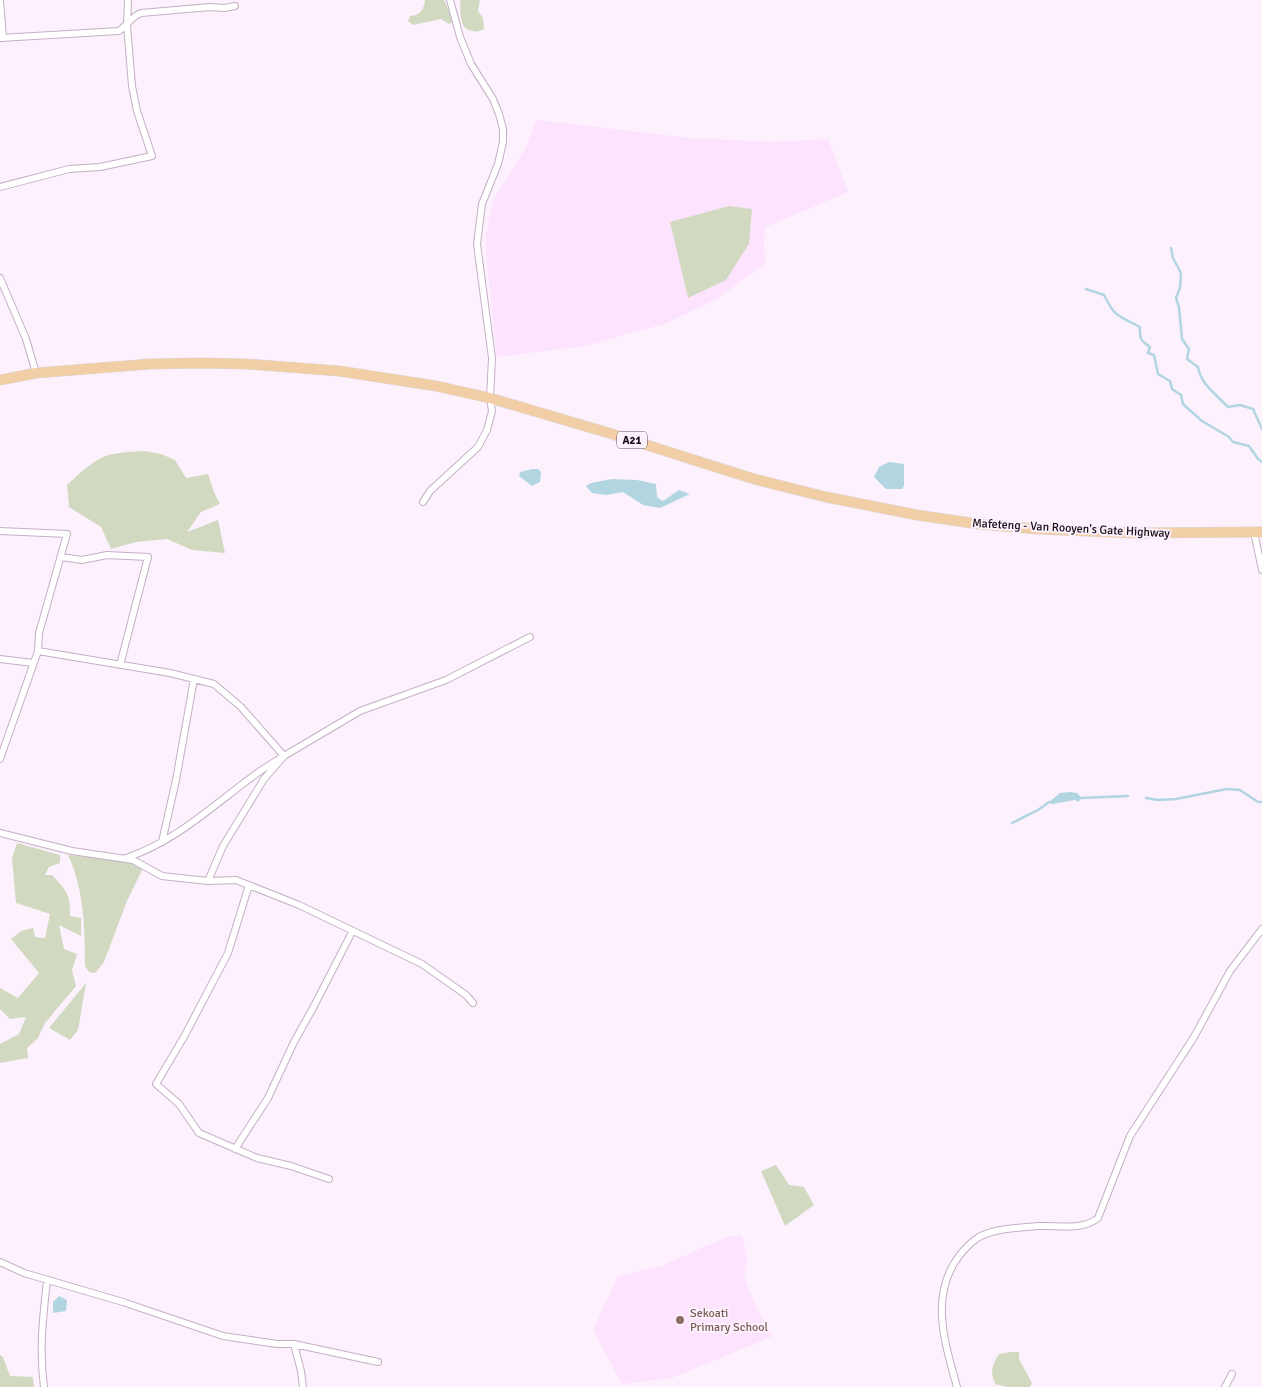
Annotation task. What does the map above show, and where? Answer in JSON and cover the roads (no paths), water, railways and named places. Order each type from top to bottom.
[{"type":"main road","name":"Mafeteng - Van Rooyen's Gate Highway","points":[[0,380],[36,373],[150,364],[246,364],[339,371],[436,386],[490,398],[612,434],[754,480],[826,497],[917,515],[978,524],[1046,529],[1133,533],[1258,532]]},
{"type":"street","points":[[0,0],[1,38],[118,31],[127,25],[132,17],[141,13],[235,6]]},
{"type":"street","points":[[0,186],[69,169],[94,168],[152,156],[135,100],[127,25],[128,0]]},
{"type":"street","points":[[422,502],[430,491],[478,447],[487,430],[492,411],[490,398],[492,358],[477,244],[482,204],[498,164],[504,142],[503,129],[493,99],[471,64],[460,37],[450,0]]},
{"type":"street","points":[[0,278],[26,339],[36,373]]},
{"type":"street","points":[[0,531],[68,534],[39,633],[38,651],[0,759]]},
{"type":"street","points":[[1258,532],[1262,570]]},
{"type":"street","points":[[61,557],[82,560],[107,555],[148,558],[120,665]]},
{"type":"street","points":[[124,858],[148,850],[184,830],[254,776],[360,711],[446,680],[530,637]]},
{"type":"street","points":[[38,651],[214,684],[241,707],[284,756]]},
{"type":"street","points":[[0,659],[33,663]]},
{"type":"street","points":[[162,842],[176,780],[194,679]]},
{"type":"street","points":[[208,881],[223,846],[264,779],[284,756]]},
{"type":"street","points":[[0,833],[72,851],[133,860],[162,876],[208,881],[236,880],[299,905],[422,964],[473,1003]]},
{"type":"street","points":[[249,885],[224,961],[185,1035],[156,1084],[179,1104],[199,1133],[257,1158],[291,1166],[329,1179]]},
{"type":"street","points":[[957,1387],[947,1351],[940,1312],[945,1286],[950,1270],[956,1260],[970,1243],[988,1234],[1019,1228],[1078,1226],[1089,1224],[1098,1218],[1130,1136],[1194,1036],[1230,971],[1262,928]]},
{"type":"street","points":[[235,1149],[268,1098],[294,1042],[352,932]]},
{"type":"street","points":[[0,1262],[24,1273],[123,1302],[223,1336],[277,1344],[294,1344],[378,1362]]},
{"type":"street","points":[[44,1387],[41,1363],[41,1338],[47,1280]]},
{"type":"street","points":[[294,1344],[301,1371],[302,1387]]},
{"type":"street","points":[[1225,1387],[1232,1374]]},
{"type":"water","points":[[889,462],[904,464],[904,486],[902,489],[886,489],[874,477],[879,467]]},
{"type":"water","points":[[538,469],[541,472],[540,482],[532,486],[519,476],[520,472]]},
{"type":"water","points":[[612,479],[637,480],[656,484],[657,497],[663,501],[679,490],[690,494],[660,508],[643,505],[623,492],[607,495],[592,493],[586,486],[591,483]]},
{"type":"water","points":[[1060,793],[1077,793],[1082,798],[1078,802],[1075,800],[1053,804],[1048,803]]},
{"type":"water","points":[[59,1296],[67,1300],[66,1311],[53,1313],[53,1302]]},
{"type":"waterway","points":[[1171,248],[1173,258],[1181,273],[1180,288],[1176,298],[1179,307],[1182,339],[1189,349],[1187,359],[1198,367],[1202,379],[1228,407],[1240,405],[1253,409],[1262,429]]},
{"type":"waterway","points":[[1086,289],[1104,295],[1115,313],[1140,327],[1140,337],[1150,347],[1148,353],[1154,355],[1158,374],[1170,381],[1172,389],[1181,395],[1183,404],[1202,421],[1229,437],[1233,442],[1249,446],[1262,462]]},
{"type":"waterway","points":[[1146,798],[1158,800],[1176,799],[1227,789],[1240,790],[1258,802],[1262,802]]},
{"type":"waterway","points":[[1081,798],[1128,796]]},
{"type":"waterway","points":[[1012,823],[1038,810],[1049,802]]},
{"type":"place","name":"Sekoati Primary School","points":[[680,1320]]}]
